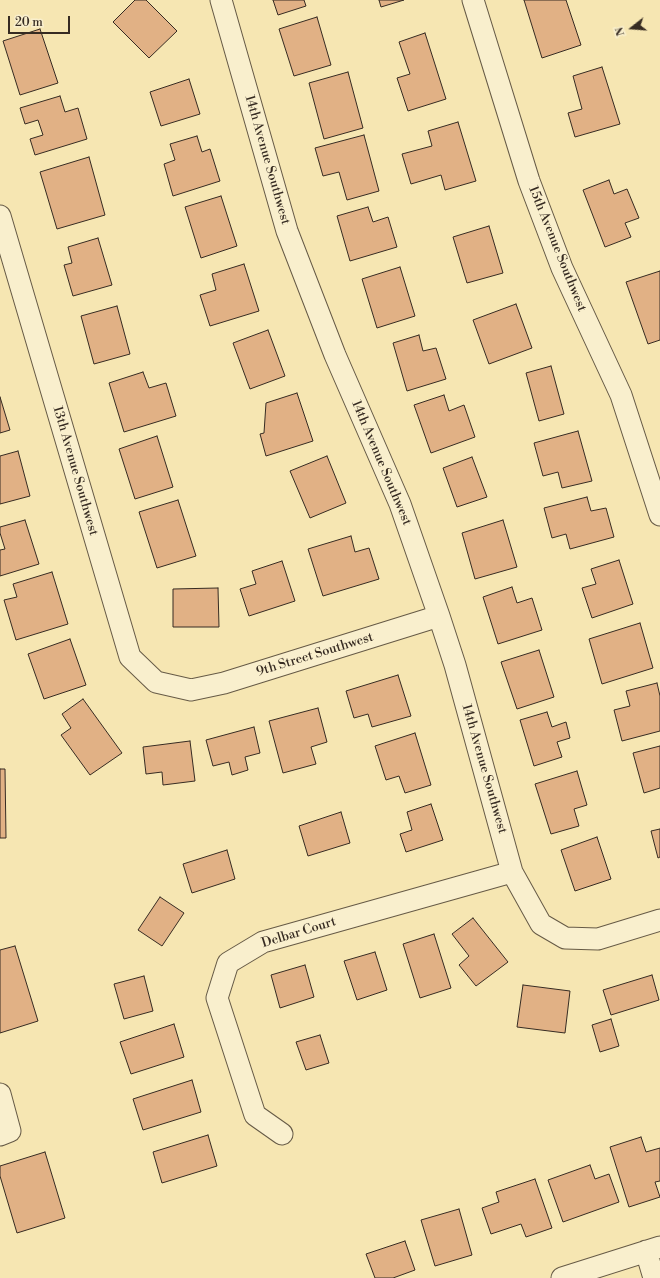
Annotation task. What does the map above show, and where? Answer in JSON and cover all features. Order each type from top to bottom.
[{"type":"street","name":"14th Avenue Southwest","points":[[221,0],[287,230],[335,355],[400,504],[439,616],[457,672],[512,872],[541,924],[564,938],[598,939],[660,920]]},
{"type":"street","name":"15th Avenue Southwest","points":[[473,0],[529,181],[562,268],[621,396],[660,515]]},
{"type":"street","name":"13th Avenue Southwest","points":[[0,216],[130,658],[156,682],[190,690]]},
{"type":"street","name":"9th Street Southwest","points":[[190,690],[224,683],[439,616]]},
{"type":"street","name":"Delbar Court","points":[[282,1134],[255,1115],[217,998],[228,963],[263,942],[512,872]]},
{"type":"street","points":[[0,1094],[10,1130],[0,1134]]},
{"type":"street","points":[[562,1278],[653,1249],[654,1278]]},
{"type":"building","points":[[135,0],[146,0],[177,31],[149,58],[113,22]]},
{"type":"building","points":[[273,0],[304,0],[306,6],[278,15]]},
{"type":"building","points":[[379,0],[404,0],[381,7]]},
{"type":"building","points":[[524,0],[566,0],[581,45],[542,58]]},
{"type":"building","points":[[317,17],[331,65],[294,76],[279,29]]},
{"type":"building","points":[[40,29],[58,83],[20,95],[3,41]]},
{"type":"building","points":[[425,33],[446,99],[408,111],[397,78],[410,74],[399,42]]},
{"type":"building","points":[[602,67],[620,124],[575,137],[568,113],[582,109],[573,76]]},
{"type":"building","points":[[348,72],[363,128],[324,139],[309,83]]},
{"type":"building","points":[[189,79],[200,114],[161,126],[150,92]]},
{"type":"building","points":[[60,96],[65,112],[78,108],[87,139],[35,155],[30,139],[43,135],[38,120],[25,124],[20,108]]},
{"type":"building","points":[[458,122],[476,181],[445,190],[441,175],[411,184],[402,154],[432,146],[428,131]]},
{"type":"building","points":[[364,135],[379,191],[347,200],[339,172],[323,176],[315,148]]},
{"type":"building","points":[[197,136],[202,152],[210,149],[220,181],[173,196],[164,164],[175,160],[170,144]]},
{"type":"building","points":[[89,157],[105,215],[57,229],[40,172]]},
{"type":"building","points":[[609,180],[614,194],[627,189],[639,218],[625,223],[631,237],[605,247],[583,190]]},
{"type":"building","points":[[221,196],[237,246],[201,258],[185,207]]},
{"type":"building","points":[[368,207],[373,222],[388,217],[397,247],[350,261],[337,216]]},
{"type":"building","points":[[489,226],[503,273],[467,283],[453,237]]},
{"type":"building","points":[[98,238],[112,285],[73,296],[64,265],[72,263],[68,247]]},
{"type":"building","points":[[244,264],[259,311],[210,326],[200,295],[216,290],[212,274]]},
{"type":"building","points":[[400,267],[415,316],[377,328],[362,279]]},
{"type":"building","points":[[660,271],[660,340],[648,344],[626,282]]},
{"type":"building","points":[[516,304],[532,348],[489,364],[473,320]]},
{"type":"building","points":[[117,306],[130,354],[94,364],[81,316]]},
{"type":"building","points":[[268,330],[285,376],[250,389],[233,343]]},
{"type":"building","points":[[419,335],[423,351],[436,348],[446,379],[407,391],[393,343]]},
{"type":"building","points":[[551,366],[564,414],[539,421],[526,373]]},
{"type":"building","points":[[143,372],[149,388],[166,383],[176,416],[124,432],[109,383]]},
{"type":"building","points":[[297,393],[313,441],[266,456],[260,434],[264,433],[266,403]]},
{"type":"building","points":[[444,395],[449,411],[464,405],[475,437],[431,453],[414,405]]},
{"type":"building","points":[[0,397],[10,430],[0,433]]},
{"type":"building","points":[[578,431],[592,481],[562,488],[558,472],[543,476],[534,443]]},
{"type":"building","points":[[157,436],[173,487],[135,499],[119,449]]},
{"type":"building","points":[[18,451],[30,496],[0,504],[0,456]]},
{"type":"building","points":[[327,456],[346,503],[310,518],[290,471]]},
{"type":"building","points":[[472,457],[487,497],[457,507],[443,468]]},
{"type":"building","points":[[587,497],[591,511],[606,508],[614,537],[570,549],[566,534],[552,538],[544,508]]},
{"type":"building","points":[[178,500],[196,556],[157,568],[139,512]]},
{"type":"building","points":[[25,520],[39,564],[0,576],[0,550],[5,549],[0,533],[0,527]]},
{"type":"building","points":[[503,520],[517,567],[475,579],[462,533]]},
{"type":"building","points":[[351,536],[355,552],[369,548],[379,579],[323,596],[308,549]]},
{"type":"building","points":[[619,560],[633,604],[592,618],[582,588],[596,584],[591,569]]},
{"type":"building","points":[[282,561],[295,601],[249,616],[240,589],[256,584],[252,571]]},
{"type":"building","points":[[52,572],[68,624],[16,640],[4,600],[17,597],[13,584]]},
{"type":"building","points":[[512,587],[517,603],[532,598],[542,630],[498,644],[483,597]]},
{"type":"building","points":[[218,588],[219,627],[173,627],[173,589]]},
{"type":"building","points":[[640,623],[653,668],[602,684],[589,639]]},
{"type":"building","points":[[70,639],[86,685],[44,699],[28,654]]},
{"type":"building","points":[[539,650],[554,697],[517,709],[501,662]]},
{"type":"building","points":[[398,675],[411,716],[372,727],[368,714],[354,718],[346,691]]},
{"type":"building","points":[[657,683],[660,696],[660,731],[622,741],[614,710],[630,706],[626,691]]},
{"type":"building","points":[[83,699],[122,753],[90,775],[61,735],[71,728],[62,714]]},
{"type":"building","points":[[318,708],[327,742],[311,747],[316,764],[283,773],[269,721]]},
{"type":"building","points":[[547,712],[552,727],[566,722],[570,738],[557,742],[562,757],[534,766],[520,720]]},
{"type":"building","points":[[254,727],[260,753],[245,757],[248,770],[232,775],[229,762],[213,766],[206,740]]},
{"type":"building","points":[[415,733],[431,785],[405,793],[399,776],[386,780],[375,746]]},
{"type":"building","points":[[190,741],[195,781],[163,785],[162,772],[146,774],[143,747]]},
{"type":"building","points":[[660,746],[660,788],[644,793],[633,753]]},
{"type":"building","points":[[0,769],[5,769],[6,838],[0,838]]},
{"type":"building","points":[[577,771],[587,805],[574,809],[579,826],[551,834],[535,784]]},
{"type":"building","points":[[431,804],[443,840],[406,852],[400,834],[412,830],[407,812]]},
{"type":"building","points":[[341,812],[350,843],[308,856],[299,826]]},
{"type":"building","points":[[660,829],[660,857],[658,858],[651,831]]},
{"type":"building","points":[[597,837],[611,879],[575,891],[561,850]]},
{"type":"building","points":[[227,850],[235,879],[192,893],[183,864]]},
{"type":"building","points":[[160,897],[184,913],[162,946],[138,930]]},
{"type":"building","points":[[473,918],[508,962],[476,986],[459,965],[469,956],[452,934]]},
{"type":"building","points":[[434,934],[451,988],[420,998],[403,944]]},
{"type":"building","points":[[15,946],[38,1021],[0,1033],[0,950]]},
{"type":"building","points":[[375,952],[387,990],[357,1000],[344,961]]},
{"type":"building","points":[[305,965],[314,997],[280,1008],[271,975]]},
{"type":"building","points":[[652,975],[659,1000],[611,1015],[603,990]]},
{"type":"building","points":[[144,976],[153,1011],[124,1019],[114,984]]},
{"type":"building","points":[[523,985],[570,991],[565,1033],[517,1027]]},
{"type":"building","points":[[611,1019],[619,1046],[600,1052],[592,1025]]},
{"type":"building","points":[[174,1024],[184,1057],[131,1074],[120,1042]]},
{"type":"building","points":[[320,1035],[329,1063],[306,1070],[296,1042]]},
{"type":"building","points":[[192,1080],[201,1112],[143,1130],[133,1099]]},
{"type":"building","points":[[208,1135],[217,1166],[162,1183],[153,1152]]},
{"type":"building","points":[[641,1137],[646,1152],[660,1148],[660,1181],[655,1182],[660,1197],[629,1207],[610,1147]]},
{"type":"building","points":[[45,1152],[65,1218],[17,1233],[0,1176],[0,1166]]},
{"type":"building","points":[[590,1165],[595,1179],[609,1174],[619,1202],[563,1222],[548,1180]]},
{"type":"building","points":[[535,1179],[552,1228],[526,1237],[521,1224],[491,1234],[482,1208],[499,1202],[496,1192]]},
{"type":"building","points":[[459,1209],[472,1255],[435,1266],[421,1220]]},
{"type":"building","points":[[405,1241],[415,1270],[393,1278],[375,1278],[366,1254]]}]
